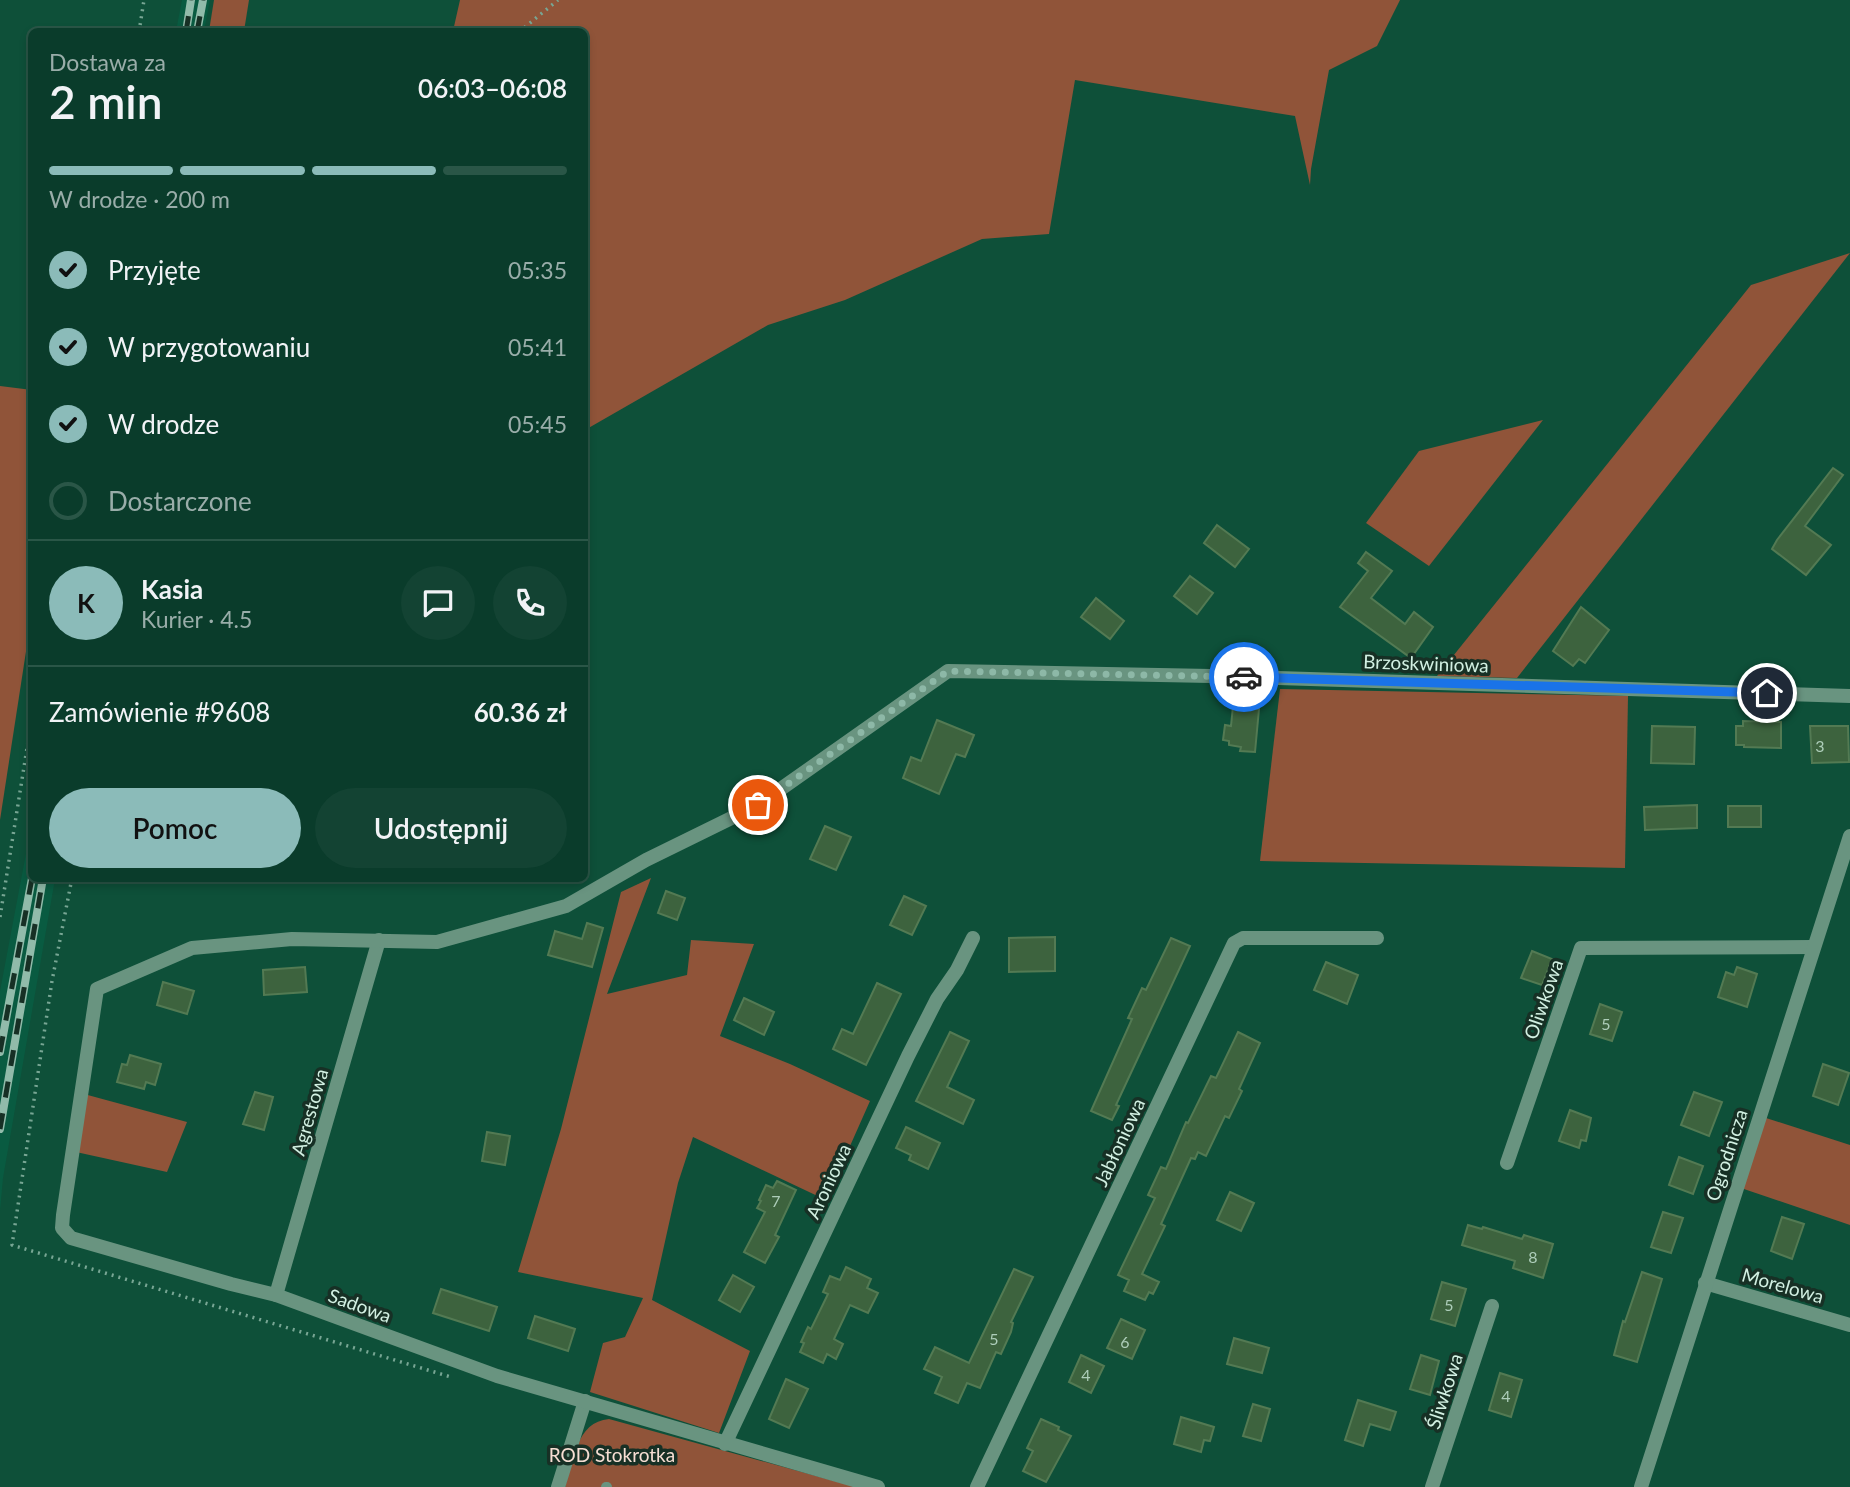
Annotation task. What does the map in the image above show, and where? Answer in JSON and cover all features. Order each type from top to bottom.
[{"type":"street","name":"Brzoskwiniowa","points":[[97,989],[192,948],[292,939],[437,942],[566,906],[646,860],[758,805],[948,671],[1225,676],[1850,696]]},
{"type":"street","name":"Ogrodnicza","points":[[1641,1487],[1850,835]]},
{"type":"street","name":"Aroniowa","points":[[725,1444],[908,1056],[937,999],[957,970],[973,938]]},
{"type":"street","name":"Jabłoniowa","points":[[977,1487],[1234,943],[1243,938],[1377,938]]},
{"type":"street","name":"Agrestowa","points":[[276,1295],[379,940]]},
{"type":"street","name":"Oliwkowa","points":[[1507,1163],[1581,948],[1813,947]]},
{"type":"street","name":"Sadowa","points":[[97,989],[62,1228],[71,1238],[276,1295],[497,1376],[878,1487]]},
{"type":"street","name":"Morelowa","points":[[1705,1283],[1850,1325]]},
{"type":"street","name":"Śliwkowa","points":[[1432,1487],[1492,1306]]},
{"type":"street","points":[[558,1487],[585,1401]]},
{"type":"path","points":[[140,28],[144,0]]},
{"type":"path","points":[[524,28],[558,0]]},
{"type":"path","points":[[0,917],[28,742]]},
{"type":"path","points":[[71,882],[52,981],[12,1245],[459,1380]]},
{"type":"shaded area","points":[[182,0],[210,0],[205,28],[177,28]]},
{"type":"shaded area","points":[[28,843],[28,882],[54,882],[3,1178],[0,1211],[0,991]]},
{"type":"green space","points":[[214,0],[249,0],[244,28],[209,28]]},
{"type":"green space","points":[[460,0],[1400,0],[1377,46],[1329,70],[1310,185],[1295,116],[1075,80],[1049,234],[982,239],[845,300],[768,325],[588,428],[588,28],[454,28]]},
{"type":"green space","points":[[1850,253],[1517,678],[1437,676],[1751,285]]},
{"type":"green space","points":[[0,386],[28,390],[28,638],[0,820]]},
{"type":"green space","points":[[1543,420],[1429,566],[1366,523],[1419,451]]},
{"type":"green space","points":[[1280,689],[1628,696],[1625,868],[1260,861]]},
{"type":"green space","points":[[651,878],[607,994],[687,975],[691,940],[754,944],[720,1036],[790,1064],[870,1101],[826,1200],[693,1137],[678,1183],[652,1300],[750,1351],[719,1433],[590,1392],[603,1343],[625,1337],[643,1298],[518,1272],[561,1129],[621,892]]},
{"type":"green space","points":[[84,1094],[187,1122],[167,1172],[76,1152]]},
{"type":"green space","points":[[1766,1118],[1850,1145],[1850,1225],[1741,1188]]},
{"type":"green space","name":"ROD Stokrotka","points":[[609,1419],[856,1487],[565,1487],[574,1454],[583,1435],[589,1427]]},
{"type":"building","points":[[1833,468],[1843,475],[1805,526],[1831,545],[1806,575],[1772,549]]},
{"type":"building","points":[[1217,525],[1249,549],[1235,567],[1204,543]]},
{"type":"building","points":[[1366,552],[1392,571],[1371,598],[1405,624],[1414,612],[1433,627],[1411,658],[1340,607],[1368,571],[1358,563]]},
{"type":"building","points":[[1190,576],[1213,593],[1197,614],[1174,596]]},
{"type":"building","points":[[1096,598],[1124,621],[1110,639],[1081,617]]},
{"type":"building","points":[[1581,607],[1609,630],[1585,663],[1579,659],[1573,666],[1553,651]]},
{"type":"building","points":[[1233,706],[1259,709],[1255,752],[1240,751],[1241,747],[1229,745],[1229,741],[1223,740],[1225,725],[1231,726]]},
{"type":"building","points":[[937,720],[974,735],[965,757],[956,754],[939,794],[903,778],[911,757],[921,761]]},
{"type":"building","points":[[1743,721],[1781,722],[1781,748],[1736,745],[1736,726],[1743,726]]},
{"type":"building","points":[[1652,726],[1695,727],[1694,764],[1651,763]]},
{"type":"building","points":[[1810,726],[1848,726],[1849,762],[1812,763]]},
{"type":"building","points":[[1697,805],[1697,828],[1645,830],[1644,807]]},
{"type":"building","points":[[1728,806],[1761,806],[1761,827],[1728,827]]},
{"type":"building","points":[[825,826],[851,837],[836,870],[810,859]]},
{"type":"building","points":[[666,891],[685,898],[677,920],[658,913]]},
{"type":"building","points":[[904,896],[926,906],[912,935],[890,925]]},
{"type":"building","points":[[587,923],[603,928],[592,967],[548,955],[555,931],[582,939]]},
{"type":"building","points":[[1055,937],[1055,971],[1009,972],[1009,938]]},
{"type":"building","points":[[1171,938],[1190,946],[1116,1105],[1119,1106],[1112,1120],[1091,1111],[1132,1019],[1128,1018],[1142,988],[1146,990]]},
{"type":"building","points":[[1532,951],[1552,959],[1542,985],[1521,978]]},
{"type":"building","points":[[1326,962],[1358,975],[1347,1004],[1314,990]]},
{"type":"building","points":[[305,967],[307,992],[264,995],[263,970]]},
{"type":"building","points":[[1737,967],[1757,974],[1747,1007],[1718,997],[1726,972],[1734,975]]},
{"type":"building","points":[[163,982],[194,991],[187,1014],[157,1005]]},
{"type":"building","points":[[877,983],[901,994],[866,1065],[833,1049],[842,1029],[853,1034]]},
{"type":"building","points":[[744,998],[774,1012],[764,1035],[734,1020]]},
{"type":"building","points":[[1600,1004],[1622,1012],[1612,1041],[1590,1034]]},
{"type":"building","points":[[950,1032],[969,1041],[947,1087],[974,1100],[963,1124],[916,1101]]},
{"type":"building","points":[[1238,1032],[1260,1043],[1229,1118],[1225,1116],[1206,1156],[1198,1152],[1195,1159],[1191,1158],[1161,1224],[1165,1226],[1142,1274],[1159,1282],[1153,1294],[1149,1292],[1145,1300],[1124,1291],[1129,1280],[1118,1275],[1155,1198],[1148,1195],[1161,1167],[1166,1169],[1186,1122],[1188,1123],[1211,1076],[1216,1078]]},
{"type":"building","points":[[130,1055],[161,1064],[155,1085],[146,1082],[144,1089],[117,1082],[122,1064],[127,1065]]},
{"type":"building","points":[[1823,1064],[1849,1073],[1838,1105],[1813,1096]]},
{"type":"building","points":[[255,1092],[273,1097],[264,1130],[243,1124]]},
{"type":"building","points":[[1694,1092],[1722,1102],[1709,1136],[1681,1125]]},
{"type":"building","points":[[1570,1110],[1591,1118],[1586,1141],[1581,1140],[1579,1148],[1559,1141]]},
{"type":"building","points":[[906,1127],[940,1143],[928,1169],[909,1160],[911,1155],[896,1148]]},
{"type":"building","points":[[487,1132],[510,1136],[505,1165],[482,1161]]},
{"type":"building","points":[[1679,1157],[1703,1166],[1693,1194],[1669,1185]]},
{"type":"building","points":[[777,1181],[796,1190],[775,1235],[779,1237],[765,1263],[744,1252],[765,1212],[757,1208],[761,1201],[759,1200],[766,1185],[773,1188]]},
{"type":"building","points":[[1230,1192],[1254,1203],[1241,1231],[1217,1220]]},
{"type":"building","points":[[1663,1212],[1683,1218],[1671,1253],[1651,1247]]},
{"type":"building","points":[[1782,1217],[1804,1224],[1792,1259],[1771,1251]]},
{"type":"building","points":[[1468,1225],[1522,1239],[1524,1235],[1553,1244],[1543,1278],[1513,1268],[1515,1261],[1462,1245]]},
{"type":"building","points":[[846,1267],[871,1279],[867,1288],[878,1293],[868,1313],[850,1305],[834,1339],[843,1344],[836,1359],[827,1354],[823,1363],[800,1352],[804,1343],[801,1342],[808,1327],[811,1329],[828,1294],[823,1292],[830,1276],[840,1280]]},
{"type":"building","points":[[1014,1269],[1033,1277],[1011,1322],[1011,1332],[1001,1354],[996,1352],[980,1388],[967,1383],[958,1403],[935,1393],[942,1377],[924,1369],[935,1347],[969,1363]]},
{"type":"building","points":[[1642,1272],[1662,1279],[1637,1362],[1614,1355],[1623,1321],[1625,1322]]},
{"type":"building","points":[[733,1275],[754,1287],[740,1312],[719,1300]]},
{"type":"building","points":[[1442,1282],[1466,1289],[1455,1326],[1431,1319]]},
{"type":"building","points":[[441,1289],[497,1307],[489,1331],[433,1313]]},
{"type":"building","points":[[535,1316],[575,1329],[568,1351],[528,1338]]},
{"type":"building","points":[[1121,1319],[1145,1330],[1132,1359],[1107,1348]]},
{"type":"building","points":[[1234,1338],[1269,1348],[1262,1373],[1227,1364]]},
{"type":"building","points":[[1081,1355],[1104,1366],[1091,1393],[1069,1382]]},
{"type":"building","points":[[1421,1355],[1439,1361],[1430,1395],[1410,1389]]},
{"type":"building","points":[[1500,1373],[1522,1380],[1511,1417],[1489,1410]]},
{"type":"building","points":[[786,1379],[808,1389],[789,1428],[769,1419]]},
{"type":"building","points":[[1358,1400],[1396,1412],[1390,1430],[1370,1424],[1363,1446],[1345,1440]]},
{"type":"building","points":[[1253,1404],[1270,1409],[1261,1441],[1243,1436]]},
{"type":"building","points":[[1181,1417],[1214,1427],[1210,1441],[1204,1440],[1201,1452],[1174,1444]]},
{"type":"building","points":[[1041,1419],[1071,1436],[1046,1482],[1023,1471],[1033,1451],[1027,1448]]},
{"type":"railway","points":[[187,28],[191,0]]},
{"type":"railway","points":[[198,28],[203,0]]},
{"type":"railway","points":[[0,1052],[31,882]]},
{"type":"railway","points":[[0,1129],[42,882]]},
{"type":"way so far","points":[[758,805],[948,671],[1244,677]]},
{"type":"route","points":[[1244,677],[1767,693]]}]
